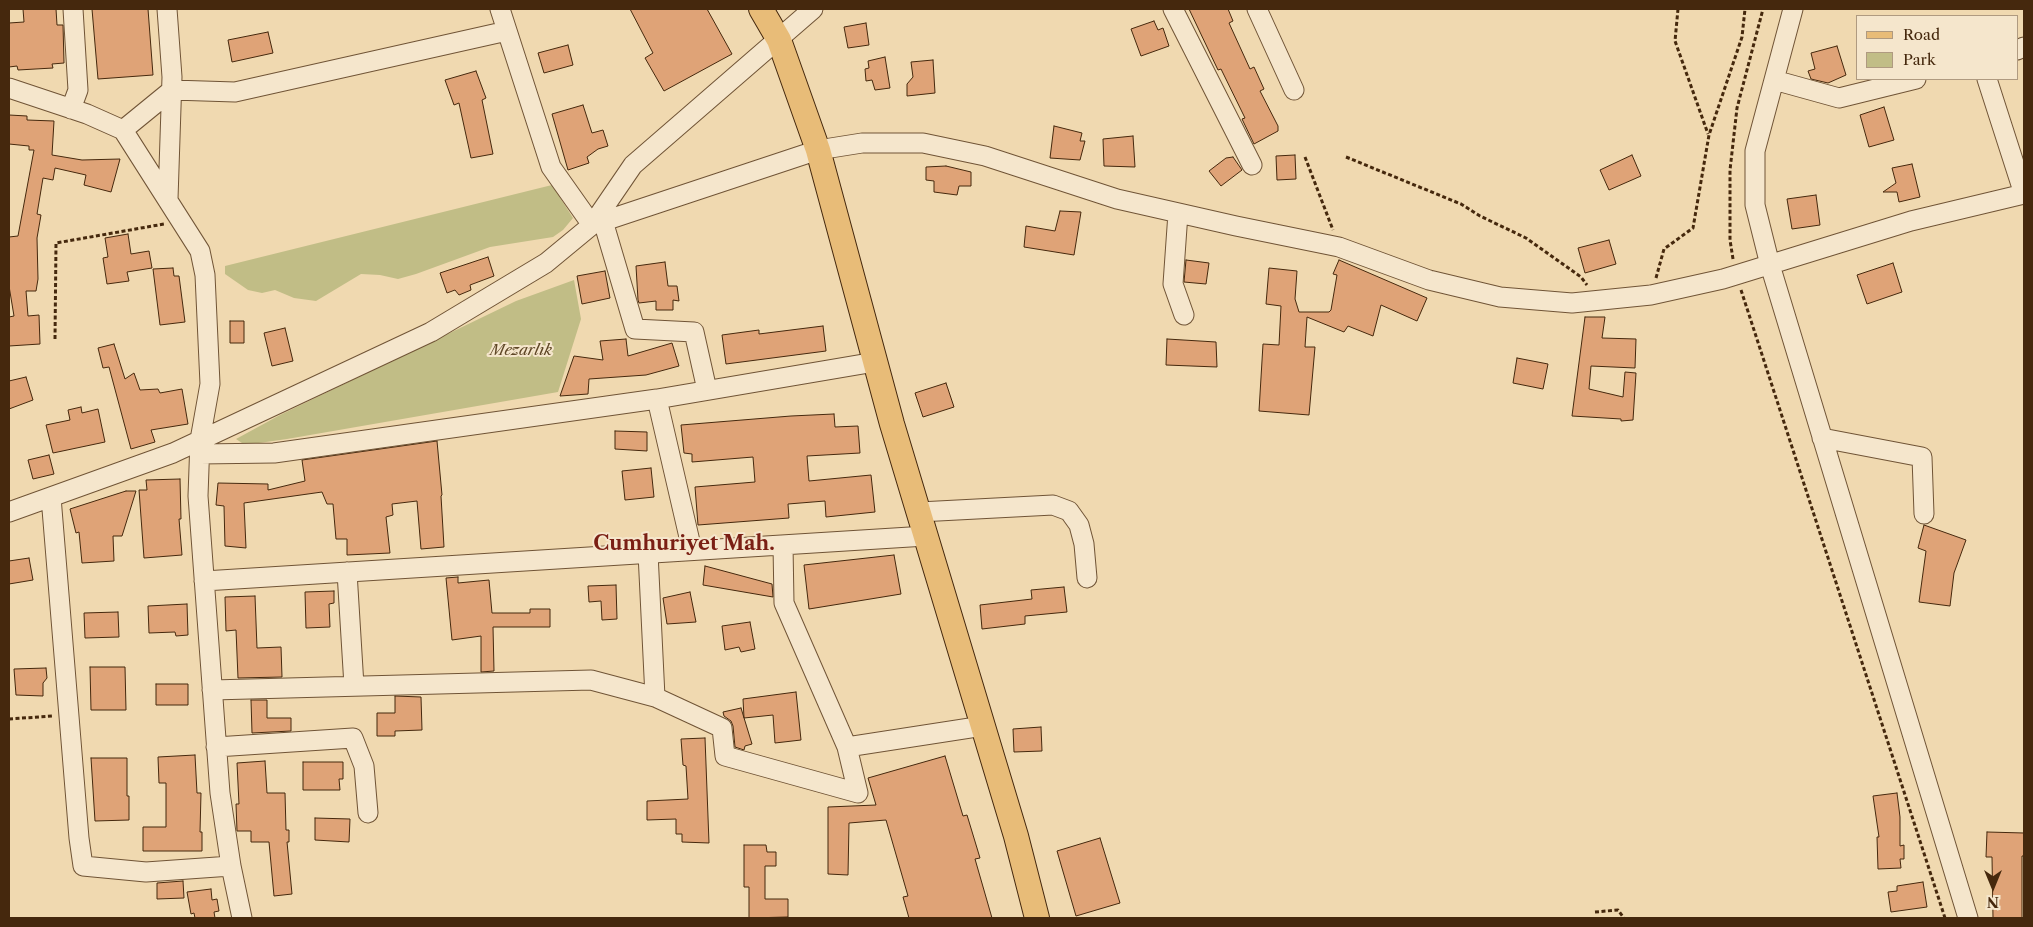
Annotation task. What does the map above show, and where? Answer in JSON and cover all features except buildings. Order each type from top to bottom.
[{"type":"main road","points":[[762,9],[779,40],[818,150],[875,362],[1016,836],[1036,918]]},
{"type":"street","points":[[71,108],[78,90],[73,9]]},
{"type":"street","points":[[167,9],[172,90],[168,199]]},
{"type":"street","points":[[500,9],[552,167],[597,223],[635,329],[694,332],[707,390]]},
{"type":"street","points":[[597,223],[633,165],[813,9]]},
{"type":"street","points":[[1173,9],[1252,165]]},
{"type":"street","points":[[1256,9],[1294,90]]},
{"type":"street","points":[[1793,9],[1755,151],[1755,205],[1770,265],[1968,918]]},
{"type":"street","points":[[123,130],[172,90],[235,92],[507,31]]},
{"type":"street","points":[[1774,80],[1808,91],[1840,98],[1912,80]]},
{"type":"street","points":[[9,512],[173,453],[200,447],[432,332],[546,263],[597,223],[818,150],[862,143],[923,143],[985,156],[1117,199],[1340,247],[1429,280],[1500,297],[1572,303],[1652,295],[1723,279],[1911,221],[2024,194],[1987,80]]},
{"type":"street","points":[[9,88],[71,108],[123,130],[200,251],[204,275],[210,384],[200,447],[198,496],[220,793],[231,866],[242,918]]},
{"type":"street","points":[[1178,213],[1173,284],[1184,315]]},
{"type":"street","points":[[200,447],[274,453],[657,399],[875,362]]},
{"type":"street","points":[[657,399],[692,550]]},
{"type":"street","points":[[1822,438],[1922,457],[1924,514]]},
{"type":"street","points":[[51,497],[79,838],[83,866],[146,872],[231,866]]},
{"type":"street","points":[[919,512],[1052,506],[1069,511],[1079,525],[1084,544],[1087,578]]},
{"type":"street","points":[[204,580],[926,536]]},
{"type":"street","points":[[212,690],[591,680],[655,697],[722,728],[725,756],[858,793],[846,747],[784,603],[783,545]]},
{"type":"street","points":[[648,553],[655,697]]},
{"type":"street","points":[[347,572],[354,686]]},
{"type":"street","points":[[846,747],[983,726]]},
{"type":"street","points":[[216,747],[353,738],[364,766],[368,813]]},
{"type":"path","points":[[1678,9],[1675,41],[1709,135]]},
{"type":"path","points":[[1652,295],[1664,249],[1693,228],[1709,135],[1742,37],[1745,9]]},
{"type":"path","points":[[1305,157],[1340,247]]},
{"type":"path","points":[[1346,157],[1460,204],[1526,238],[1581,276],[1596,300]]},
{"type":"path","points":[[55,339],[56,244],[182,221]]},
{"type":"path","points":[[9,720],[69,715]]},
{"type":"path","points":[[1596,912],[1618,910],[1624,918]]},
{"type":"green space","points":[[552,185],[573,218],[563,230],[553,237],[490,247],[398,279],[380,275],[361,274],[316,301],[294,298],[275,290],[262,293],[248,290],[225,274],[225,266]]},
{"type":"green space","name":"Mezarlık","points":[[574,280],[581,319],[558,392],[287,439],[245,445],[236,439],[280,415],[516,301]]},
{"type":"district","name":"Cumhuriyet Mah.","points":[[684,544]]}]
